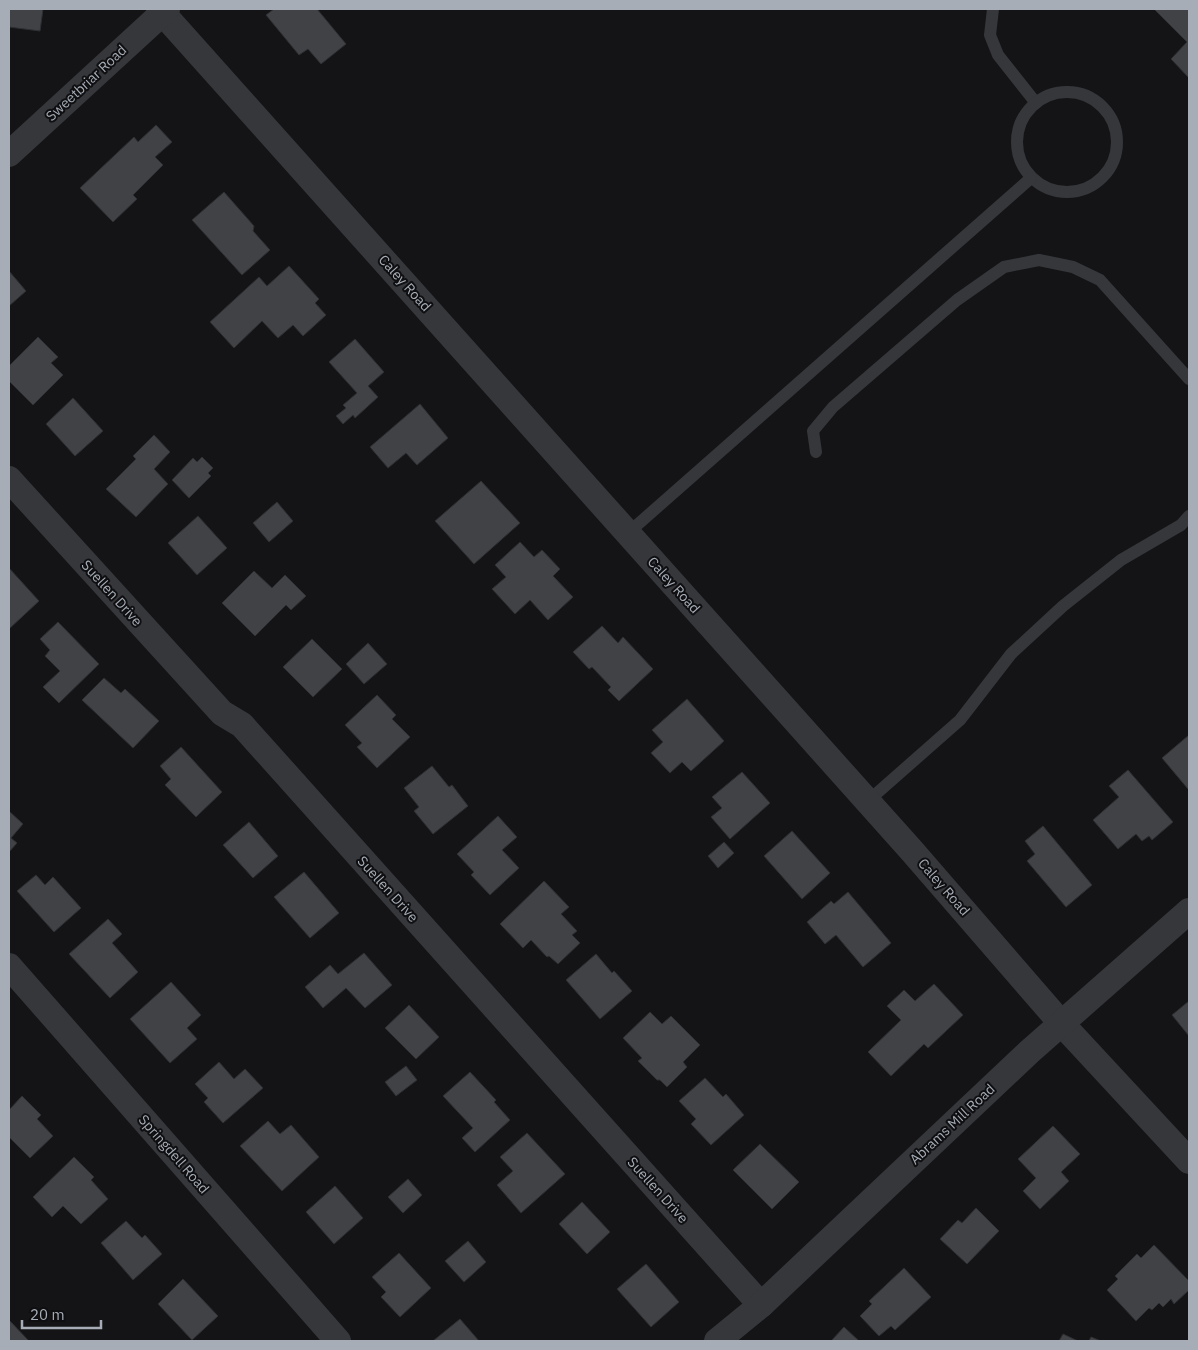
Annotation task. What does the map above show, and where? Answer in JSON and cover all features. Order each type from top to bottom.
[{"type":"street","name":"Sweetbriar Road","points":[[9,154],[163,10]]},
{"type":"street","name":"Caley Road","points":[[163,10],[868,801],[1061,1024],[1189,1161]]},
{"type":"street","name":"Suellen Drive","points":[[9,479],[222,713],[248,732],[761,1305]]},
{"type":"street","name":"Abrams Mill Road","points":[[717,1341],[761,1305],[1029,1052],[1189,911]]},
{"type":"street","name":"Springdell Road","points":[[9,966],[338,1341]]},
{"type":"lane","points":[[993,9],[990,34],[998,55],[1036,103]]},
{"type":"lane","points":[[1067,92],[1084,95],[1099,103],[1110,115],[1116,130],[1117,146],[1114,162],[1105,176],[1092,186],[1077,192],[1060,192],[1044,188],[1031,178],[1021,164],[1016,148],[1017,131],[1024,115],[1036,103],[1050,94],[1067,92]]},
{"type":"lane","points":[[628,533],[1031,178]]},
{"type":"lane","points":[[816,452],[813,431],[833,407],[957,300],[1004,267],[1039,260],[1073,267],[1100,280],[1189,379]]},
{"type":"lane","points":[[868,801],[960,720],[1011,654],[1064,606],[1121,560],[1182,525],[1189,516]]},
{"type":"building","points":[[9,9],[43,9],[40,31],[9,27]]},
{"type":"building","points":[[274,9],[317,9],[346,44],[321,64],[308,49],[299,55],[266,15]]},
{"type":"building","points":[[1154,9],[1189,9],[1189,78],[1171,59],[1187,42]]},
{"type":"building","points":[[156,125],[172,142],[155,157],[163,165],[133,195],[137,199],[113,222],[80,188],[134,137],[138,142]]},
{"type":"building","points":[[224,192],[254,226],[253,231],[270,250],[242,275],[192,220]]},
{"type":"building","points":[[289,266],[319,299],[315,303],[326,315],[303,336],[293,325],[278,338],[262,321],[234,348],[210,322],[259,277],[267,286]]},
{"type":"building","points":[[9,271],[26,291],[9,306]]},
{"type":"building","points":[[38,337],[58,357],[51,363],[63,375],[33,405],[9,381],[9,366]]},
{"type":"building","points":[[355,339],[384,372],[368,386],[378,397],[355,418],[353,415],[343,424],[336,416],[346,408],[343,405],[357,393],[329,362]]},
{"type":"building","points":[[73,398],[103,431],[75,456],[46,424]]},
{"type":"building","points":[[420,404],[448,438],[417,465],[406,453],[388,468],[370,447]]},
{"type":"building","points":[[154,435],[170,452],[154,469],[168,484],[136,517],[106,489],[136,459],[133,456]]},
{"type":"building","points":[[202,457],[213,468],[208,473],[211,476],[189,498],[172,480],[193,458],[197,462]]},
{"type":"building","points":[[481,481],[520,523],[474,564],[435,521]]},
{"type":"building","points":[[277,502],[293,521],[269,542],[253,523]]},
{"type":"building","points":[[198,516],[227,548],[197,575],[168,543]]},
{"type":"building","points":[[520,542],[534,557],[542,550],[560,569],[553,576],[573,597],[548,620],[530,600],[515,614],[492,589],[506,577],[495,565]]},
{"type":"building","points":[[9,568],[39,601],[9,629]]},
{"type":"building","points":[[254,571],[272,588],[285,575],[306,596],[291,610],[286,605],[255,636],[222,603]]},
{"type":"building","points":[[58,622],[99,664],[59,703],[43,687],[60,671],[45,656],[50,650],[40,639]]},
{"type":"building","points":[[602,626],[618,643],[623,637],[653,669],[619,701],[608,690],[611,687],[592,667],[589,669],[573,652]]},
{"type":"building","points":[[312,639],[342,669],[313,697],[283,667]]},
{"type":"building","points":[[368,643],[387,664],[364,684],[346,664]]},
{"type":"building","points":[[104,678],[121,693],[125,689],[159,721],[133,748],[82,700]]},
{"type":"building","points":[[377,695],[396,715],[392,719],[410,737],[377,768],[357,747],[362,743],[345,725]]},
{"type":"building","points":[[687,699],[724,741],[691,771],[682,762],[670,773],[651,753],[663,742],[652,730]]},
{"type":"building","points":[[1189,735],[1189,788],[1188,789],[1162,758]]},
{"type":"building","points":[[181,747],[222,792],[196,817],[165,785],[171,779],[160,766]]},
{"type":"building","points":[[432,766],[449,787],[452,785],[468,806],[433,834],[414,811],[419,807],[404,788]]},
{"type":"building","points":[[1128,770],[1173,822],[1152,840],[1149,836],[1142,841],[1136,834],[1118,849],[1093,820],[1119,797],[1109,786]]},
{"type":"building","points":[[742,772],[770,803],[730,839],[711,817],[722,808],[712,797]]},
{"type":"building","points":[[9,811],[23,824],[11,838],[17,843],[9,852]]},
{"type":"building","points":[[498,816],[517,837],[502,850],[519,868],[490,895],[471,875],[474,872],[457,854]]},
{"type":"building","points":[[249,822],[278,856],[253,878],[223,845]]},
{"type":"building","points":[[1043,826],[1092,885],[1066,907],[1027,861],[1035,854],[1025,841]]},
{"type":"building","points":[[792,831],[830,873],[802,899],[764,856]]},
{"type":"building","points":[[724,842],[734,853],[718,868],[708,856]]},
{"type":"building","points":[[304,872],[339,913],[310,938],[274,897]]},
{"type":"building","points":[[36,875],[45,885],[53,877],[81,908],[54,932],[17,891]]},
{"type":"building","points":[[544,881],[569,907],[561,914],[577,931],[572,935],[580,943],[558,964],[549,956],[547,957],[531,940],[523,948],[500,924]]},
{"type":"building","points":[[848,892],[891,943],[863,967],[836,935],[825,944],[807,922],[831,901],[834,904]]},
{"type":"building","points":[[108,919],[122,934],[112,943],[138,972],[110,998],[69,954]]},
{"type":"building","points":[[364,953],[392,985],[365,1008],[346,988],[323,1008],[305,987],[330,965],[338,974]]},
{"type":"building","points":[[596,954],[612,973],[614,971],[632,991],[600,1019],[566,980]]},
{"type":"building","points":[[171,982],[201,1015],[187,1028],[197,1039],[170,1063],[130,1019]]},
{"type":"building","points":[[934,984],[963,1015],[928,1048],[924,1044],[891,1076],[868,1052],[901,1020],[887,1006],[904,990],[915,1001]]},
{"type":"building","points":[[1189,1001],[1189,1036],[1172,1015]]},
{"type":"building","points":[[409,1005],[439,1037],[416,1059],[385,1028]]},
{"type":"building","points":[[650,1012],[662,1024],[671,1016],[700,1045],[683,1062],[687,1067],[667,1087],[638,1061],[642,1058],[623,1038]]},
{"type":"building","points":[[219,1062],[234,1079],[245,1069],[263,1088],[223,1123],[204,1102],[208,1098],[195,1084]]},
{"type":"building","points":[[406,1066],[417,1080],[396,1096],[385,1082]]},
{"type":"building","points":[[470,1072],[496,1100],[494,1102],[510,1120],[475,1152],[462,1138],[473,1128],[443,1096]]},
{"type":"building","points":[[705,1078],[723,1097],[726,1094],[744,1115],[711,1145],[691,1124],[696,1119],[679,1101]]},
{"type":"building","points":[[22,1096],[41,1115],[37,1119],[53,1136],[30,1158],[9,1137],[9,1110]]},
{"type":"building","points":[[268,1121],[280,1134],[291,1125],[319,1157],[282,1191],[240,1146]]},
{"type":"building","points":[[1053,1126],[1080,1154],[1061,1172],[1069,1181],[1040,1209],[1023,1191],[1036,1178],[1018,1159]]},
{"type":"building","points":[[527,1133],[565,1174],[521,1213],[497,1185],[513,1171],[500,1157]]},
{"type":"building","points":[[760,1144],[799,1182],[772,1209],[733,1170]]},
{"type":"building","points":[[74,1157],[94,1177],[91,1180],[108,1199],[81,1224],[63,1206],[52,1217],[33,1197]]},
{"type":"building","points":[[408,1179],[422,1195],[403,1213],[388,1197]]},
{"type":"building","points":[[335,1186],[363,1218],[334,1244],[306,1212]]},
{"type":"building","points":[[582,1202],[610,1232],[587,1254],[559,1224]]},
{"type":"building","points":[[976,1208],[999,1231],[967,1264],[940,1239],[958,1220],[962,1223]]},
{"type":"building","points":[[126,1221],[142,1238],[145,1235],[162,1254],[133,1280],[101,1243]]},
{"type":"building","points":[[468,1241],[486,1262],[464,1282],[445,1261]]},
{"type":"building","points":[[1154,1245],[1189,1281],[1189,1290],[1174,1304],[1171,1299],[1163,1307],[1159,1303],[1152,1310],[1149,1308],[1136,1321],[1107,1290],[1118,1279],[1115,1276],[1137,1254],[1141,1258]]},
{"type":"building","points":[[399,1253],[431,1288],[400,1317],[381,1297],[386,1292],[372,1277]]},
{"type":"building","points":[[646,1264],[679,1302],[651,1327],[617,1289]]},
{"type":"building","points":[[904,1268],[931,1297],[895,1330],[891,1326],[879,1336],[860,1316],[872,1304],[869,1301]]},
{"type":"building","points":[[183,1279],[218,1316],[192,1340],[158,1304]]},
{"type":"building","points":[[460,1319],[479,1341],[433,1341]]},
{"type":"building","points":[[9,1320],[29,1341],[9,1341]]},
{"type":"building","points":[[844,1327],[859,1341],[831,1341]]},
{"type":"building","points":[[1063,1334],[1078,1341],[1059,1341]]},
{"type":"building","points":[[1091,1337],[1101,1341],[1089,1341]]}]
